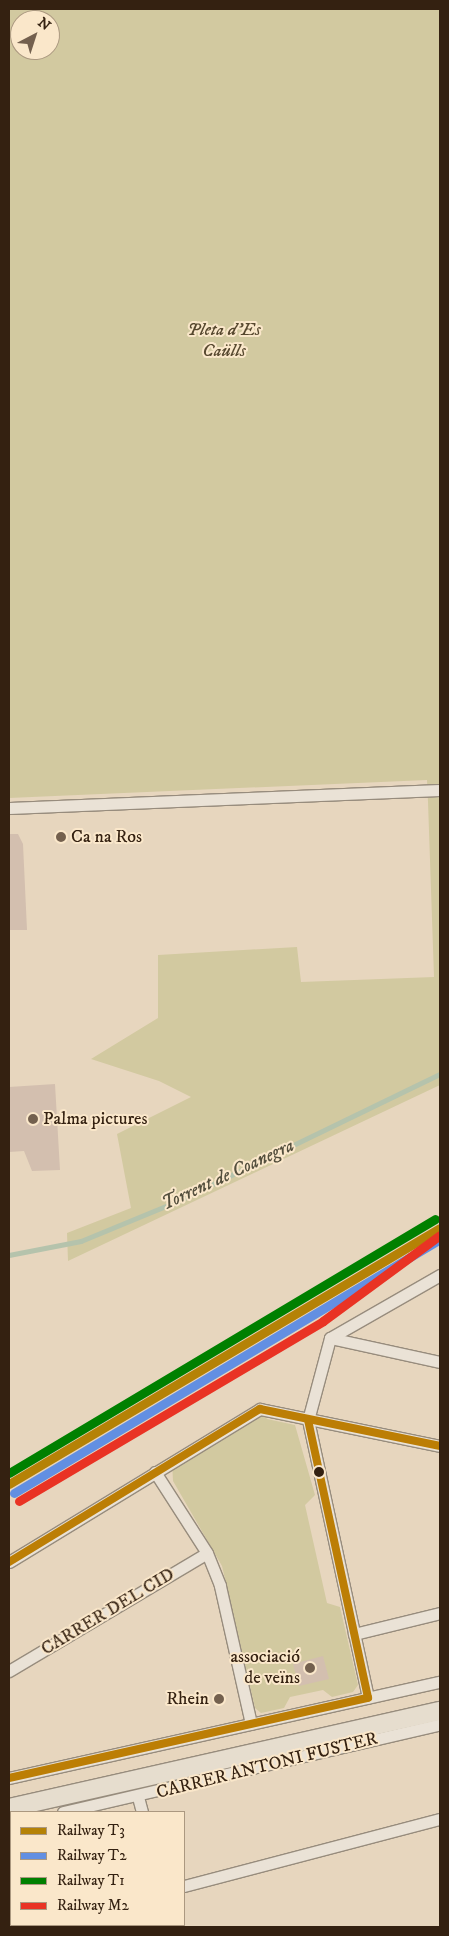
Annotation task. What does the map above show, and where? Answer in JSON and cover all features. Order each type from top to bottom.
[{"type":"main road","points":[[9,1808],[440,1711]]},
{"type":"street","points":[[9,808],[440,790]]},
{"type":"street","points":[[368,1698],[308,1420],[330,1338],[440,1275]]},
{"type":"street","points":[[330,1338],[440,1362]]},
{"type":"street","points":[[9,1562],[260,1408],[308,1420],[440,1446]]},
{"type":"street","points":[[155,1472],[207,1553],[220,1586],[251,1724]]},
{"type":"street","name":"CARRER DEL CID","points":[[9,1671],[207,1553]]},
{"type":"street","points":[[354,1634],[440,1613]]},
{"type":"street","points":[[9,1778],[440,1682]]},
{"type":"street","name":"CARRER ANTONI FUSTER","points":[[68,1811],[138,1797],[440,1724]]},
{"type":"street","points":[[138,1797],[142,1811]]},
{"type":"street","points":[[185,1886],[440,1819]]},
{"type":"green space","name":"Pleta d'Es Caülls","points":[[9,9],[440,9],[440,1085],[68,1261],[67,1233],[131,1208],[117,1134],[191,1097],[159,1081],[91,1059],[158,1018],[158,955],[297,947],[301,982],[434,977],[427,780],[9,798]]},
{"type":"green space","points":[[260,1409],[267,1419],[295,1425],[315,1495],[305,1505],[327,1603],[340,1607],[358,1685],[353,1692],[332,1697],[323,1690],[290,1697],[284,1708],[261,1713],[255,1708],[222,1566],[173,1481],[172,1462]]},
{"type":"building","points":[[9,834],[18,834],[23,844],[27,930],[9,930]]},
{"type":"building","name":"Palma pictures","points":[[55,1084],[60,1170],[32,1171],[24,1151],[9,1152],[9,1087]]},
{"type":"building","name":"associació de veïns","points":[[323,1656],[329,1679],[299,1686],[293,1664]]},
{"type":"waterway","name":"Torrent de Coanegra","points":[[9,1255],[81,1241],[178,1201],[440,1074]]},
{"type":"rail line","name":"T1","points":[[9,1473],[435,1219]]},
{"type":"rail line","name":"T3","points":[[9,1484],[440,1228]]},
{"type":"rail line","name":"M2","points":[[19,1501],[323,1321],[440,1235]]},
{"type":"rail line","name":"T2","points":[[14,1493],[440,1239]]},
{"type":"transit line","points":[[9,1562],[260,1409],[440,1446]]},
{"type":"transit line","points":[[308,1420],[368,1698]]},
{"type":"transit line","points":[[9,1778],[368,1698]]},
{"type":"place","name":"Ca na Ros","points":[[61,837]]},
{"type":"place","name":"Palma pictures","points":[[33,1119]]},
{"type":"place","name":"associació de veïns","points":[[310,1668]]},
{"type":"place","name":"Rhein","points":[[219,1699]]}]
